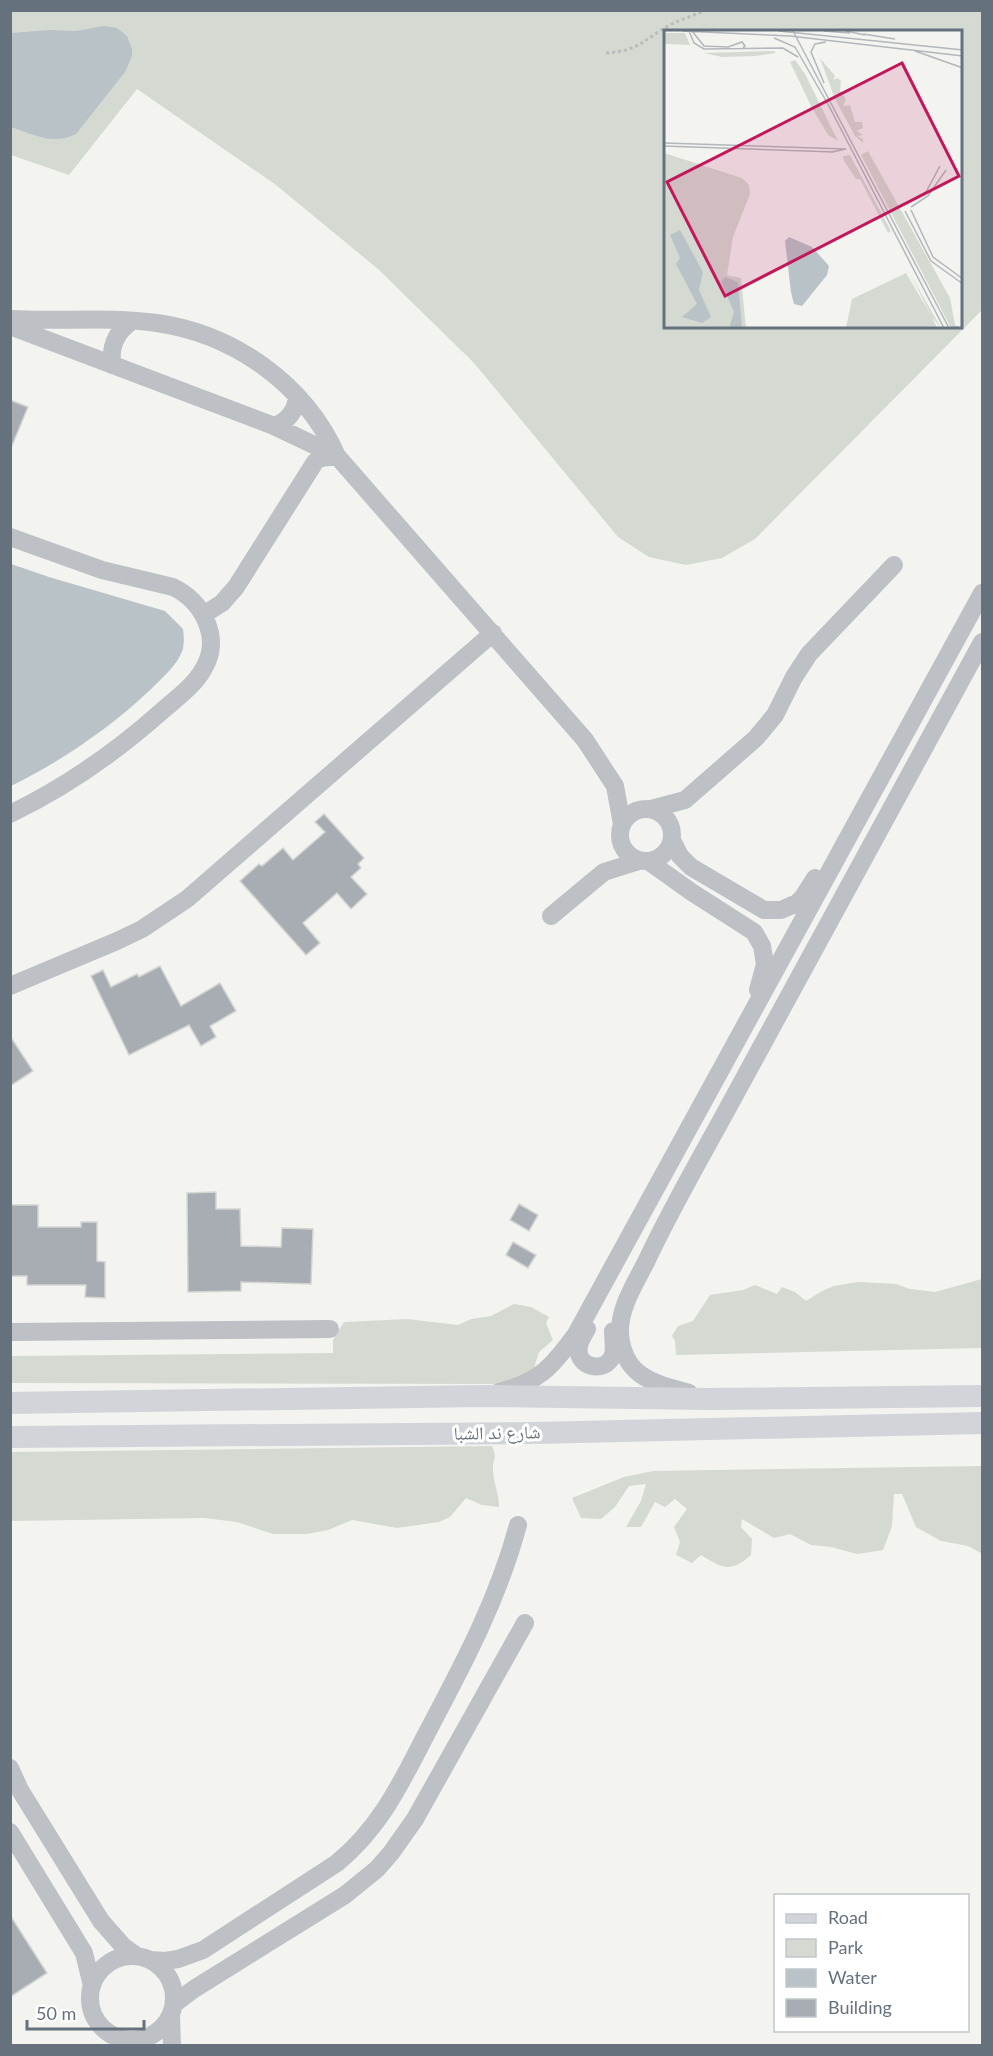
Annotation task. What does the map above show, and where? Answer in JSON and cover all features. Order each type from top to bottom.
[{"type":"main road","points":[[949,1396],[982,1389]]},
{"type":"main road","name":"شارع ند الشبا","points":[[10,1403],[482,1396],[707,1399],[982,1396]]},
{"type":"main road","points":[[71,1437],[72,1421],[77,1413],[117,1409],[126,1401]]},
{"type":"main road","name":"شارع ند الشبا","points":[[10,1437],[534,1433],[980,1424]]},
{"type":"street","points":[[10,319],[132,321],[173,326],[223,342],[269,370],[297,396],[324,431],[337,456],[585,740],[615,786],[666,818],[680,856],[691,867],[755,907],[772,911],[789,908],[797,903],[808,889],[840,833],[852,817],[864,810]]},
{"type":"street","points":[[112,365],[111,355],[117,335],[132,321]]},
{"type":"street","points":[[10,326],[274,426],[337,456]]},
{"type":"street","points":[[274,426],[291,415],[297,403],[297,396]]},
{"type":"street","points":[[204,615],[222,603],[236,587],[315,462],[320,458],[337,456]]},
{"type":"street","points":[[10,537],[102,570],[173,587],[189,597],[204,615],[211,647],[204,668],[194,681],[144,727],[90,769],[38,801],[10,814]]},
{"type":"street","points":[[604,872],[625,819],[635,811],[685,800],[767,727],[809,654],[894,565]]},
{"type":"street","points":[[482,1396],[526,1384],[547,1370],[576,1334],[982,593]]},
{"type":"street","points":[[10,986],[142,929],[180,904],[493,633]]},
{"type":"street","points":[[707,1399],[652,1382],[639,1374],[630,1363],[622,1346],[620,1325],[627,1302],[686,1183],[981,644],[959,636]]},
{"type":"street","points":[[615,786],[623,850],[747,926],[759,939],[765,964],[752,1016]]},
{"type":"street","points":[[551,916],[604,872],[661,857],[669,847],[685,800]]},
{"type":"street","points":[[618,1256],[607,1291],[579,1344],[579,1355],[586,1364],[603,1365],[612,1358],[616,1309],[624,1292],[642,1270]]},
{"type":"street","points":[[10,1332],[330,1329]]},
{"type":"street","points":[[92,1986],[98,1973],[109,1963],[122,1957],[178,1959],[214,1944],[337,1863],[355,1848],[371,1830],[397,1789],[478,1636],[508,1563],[518,1525]]},
{"type":"street","points":[[10,1832],[78,1943],[88,1964],[92,1986],[91,2006],[99,2024],[124,2043],[149,2037],[165,2025],[173,2010],[194,1989],[345,1895],[362,1882],[391,1853],[415,1819],[525,1623]]},
{"type":"street","points":[[10,1768],[20,1790],[101,1921],[123,1946],[162,1968],[170,1978],[174,1991],[171,2046]]},
{"type":"path","points":[[606,53],[636,47],[668,26],[705,10]]},
{"type":"green space","points":[[10,11],[982,11],[982,310],[755,539],[722,558],[686,565],[649,557],[618,537],[474,363],[378,269],[276,185],[137,89],[69,175],[11,155]]},
{"type":"green space","points":[[982,1279],[982,1348],[676,1355],[675,1341],[672,1336],[678,1326],[693,1321],[710,1295],[743,1290],[755,1285],[777,1294],[782,1287],[795,1292],[806,1301],[834,1286],[858,1282],[896,1284],[910,1289],[935,1292]]},
{"type":"green space","points":[[514,1304],[531,1307],[549,1317],[546,1323],[553,1340],[539,1352],[533,1371],[524,1378],[496,1384],[11,1383],[10,1356],[333,1353],[333,1340],[344,1322],[407,1319],[458,1325],[471,1319],[491,1316]]},
{"type":"green space","points":[[492,1446],[495,1457],[493,1471],[499,1507],[482,1505],[466,1498],[450,1517],[439,1522],[397,1528],[352,1520],[328,1530],[307,1534],[273,1534],[237,1522],[204,1518],[11,1521],[11,1452]]},
{"type":"green space","points":[[982,1466],[981,1553],[968,1546],[941,1541],[916,1527],[902,1494],[894,1494],[892,1526],[883,1550],[857,1554],[831,1547],[811,1545],[790,1534],[774,1538],[742,1519],[741,1527],[752,1539],[751,1555],[732,1567],[721,1566],[701,1555],[692,1563],[676,1555],[680,1542],[674,1527],[687,1509],[675,1499],[665,1507],[655,1502],[641,1527],[626,1527],[641,1501],[646,1484],[629,1486],[615,1507],[601,1519],[581,1518],[572,1498],[624,1477],[653,1471]]},
{"type":"water","points":[[104,26],[117,28],[127,36],[132,56],[125,72],[76,134],[51,139],[11,127],[11,33],[76,31]]},
{"type":"water","points":[[11,564],[165,611],[183,629],[184,639],[182,653],[174,665],[135,704],[84,743],[11,786]]},
{"type":"building","points":[[10,400],[28,407],[11,448],[10,448]]},
{"type":"building","points":[[324,814],[364,858],[358,864],[361,868],[351,877],[367,894],[351,909],[337,893],[303,923],[320,943],[306,955],[240,881],[259,864],[262,866],[283,848],[293,860],[325,832],[315,822]]},
{"type":"building","points":[[160,966],[181,1006],[220,983],[236,1011],[210,1026],[216,1037],[201,1046],[189,1025],[129,1055],[91,976],[103,970],[111,987],[137,974],[139,977]]},
{"type":"building","points":[[10,1036],[33,1071],[10,1086]]},
{"type":"building","points":[[216,1192],[216,1209],[240,1209],[241,1246],[281,1247],[282,1228],[313,1229],[311,1284],[241,1282],[241,1291],[188,1292],[187,1193]]},
{"type":"building","points":[[519,1204],[538,1215],[529,1231],[510,1220]]},
{"type":"building","points":[[10,1205],[38,1205],[38,1227],[81,1227],[81,1222],[97,1222],[97,1261],[105,1262],[105,1298],[85,1297],[86,1285],[27,1285],[27,1276],[10,1276]]},
{"type":"building","points":[[513,1242],[536,1255],[528,1268],[506,1255]]},
{"type":"building","points":[[10,1915],[47,1973],[10,1997]]}]
